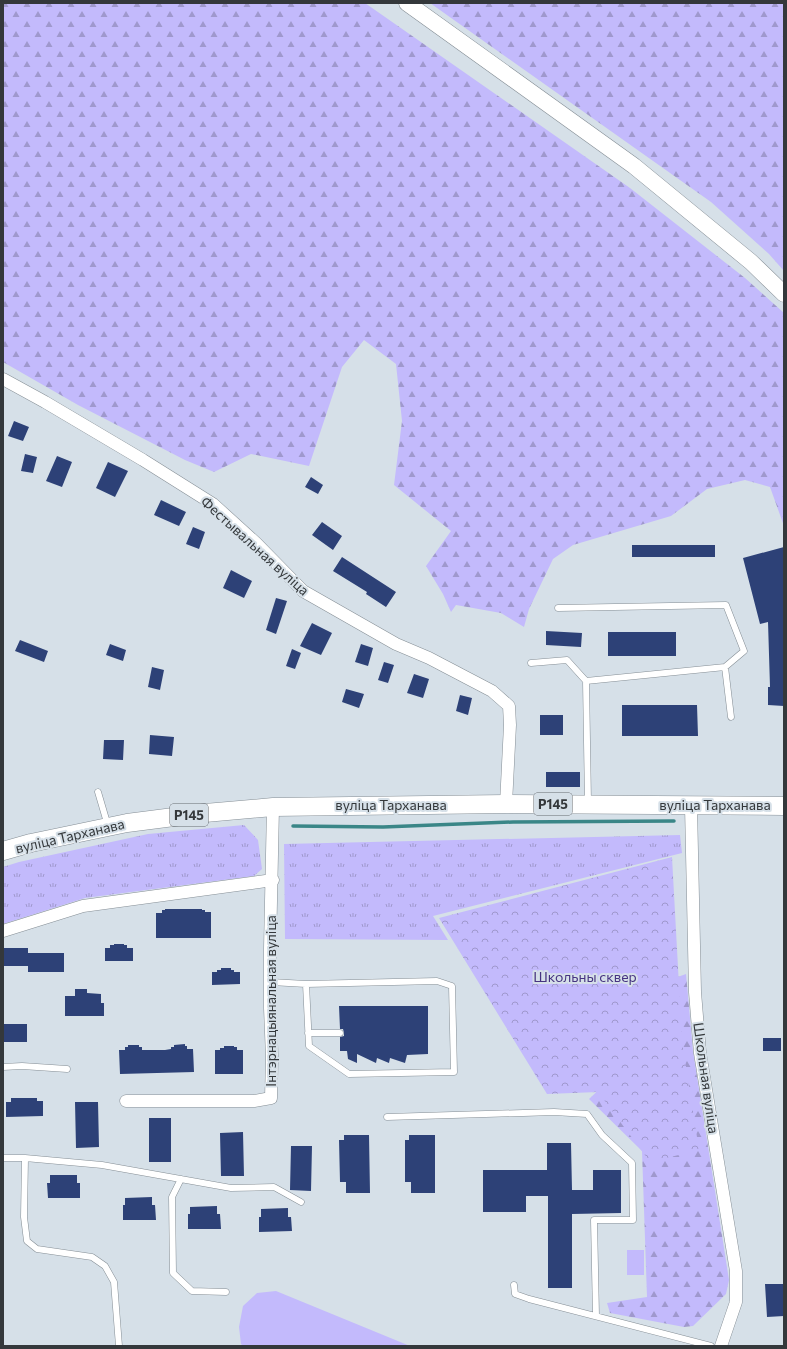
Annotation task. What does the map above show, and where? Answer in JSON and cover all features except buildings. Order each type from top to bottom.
[{"type":"main road","name":"вуліца Тарханава","points":[[3,851],[31,843],[108,826],[205,813],[273,807],[506,804],[784,806]]},
{"type":"street","points":[[406,3],[634,166],[751,262],[784,294]]},
{"type":"street","name":"Фестывальная вуліца","points":[[3,379],[143,460],[213,504],[256,543],[303,591],[396,644],[429,658],[492,691],[509,706],[510,725],[506,804]]},
{"type":"street","name":"Школьная вуліца","points":[[691,806],[693,955],[699,1037],[736,1271],[736,1302],[720,1346]]},
{"type":"street","name":"Інтэрнацыянальная вуліца","points":[[126,1101],[254,1101],[270,1098],[272,1057],[270,948],[273,807]]},
{"type":"street","points":[[3,932],[83,906],[272,880]]},
{"type":"lane","points":[[558,608],[726,605],[744,651],[725,667],[586,681]]},
{"type":"lane","points":[[531,663],[567,660],[586,681],[588,804]]},
{"type":"lane","points":[[725,667],[731,717]]},
{"type":"lane","points":[[98,792],[108,826]]},
{"type":"lane","points":[[271,982],[306,984],[437,981],[452,986],[454,1072],[349,1074],[309,1046],[306,984]]},
{"type":"lane","points":[[308,1033],[340,1033]]},
{"type":"lane","points":[[3,1067],[22,1066],[67,1069]]},
{"type":"lane","points":[[387,1117],[554,1112],[587,1114],[602,1135],[632,1163],[633,1220],[594,1220],[596,1316]]},
{"type":"lane","points":[[3,1158],[25,1158],[102,1165],[231,1188],[274,1187],[301,1202]]},
{"type":"lane","points":[[25,1158],[24,1217],[27,1241],[37,1249],[92,1257],[105,1266],[114,1282],[119,1346]]},
{"type":"lane","points":[[181,1179],[172,1197],[173,1273],[192,1291],[226,1292]]},
{"type":"lane","points":[[514,1285],[515,1294],[712,1346]]},
{"type":"green space","points":[[3,3],[365,3],[630,188],[745,278],[784,313],[784,526],[770,487],[745,480],[707,489],[671,516],[573,545],[553,559],[529,609],[524,627],[501,613],[456,605],[451,612],[443,594],[426,566],[451,531],[394,485],[402,421],[396,364],[364,340],[342,367],[309,466],[251,454],[214,472],[185,460],[78,405],[3,362]]},
{"type":"green space","points":[[430,3],[784,3],[784,271],[769,254],[711,202]]},
{"type":"green space","points":[[244,825],[258,840],[262,869],[254,876],[85,898],[3,924],[3,867],[19,862],[148,834]]},
{"type":"green space","points":[[680,835],[682,853],[433,916],[448,940],[285,939],[284,844]]},
{"type":"green space","name":"Школьны сквер","points":[[672,857],[682,1041],[699,1150],[650,1162],[598,1092],[547,1094],[439,918]]},
{"type":"green space","points":[[686,974],[693,1051],[729,1280],[726,1294],[693,1326],[684,1327],[610,1313],[607,1303],[647,1297],[642,1151],[589,1099],[621,1069],[669,980]]},
{"type":"green space","points":[[627,1250],[644,1250],[644,1275],[627,1275]]},
{"type":"green space","points":[[276,1291],[410,1346],[243,1346],[241,1344],[239,1327],[243,1306],[257,1293]]},
{"type":"waterway","points":[[293,826],[383,827],[513,822],[674,821]]}]
